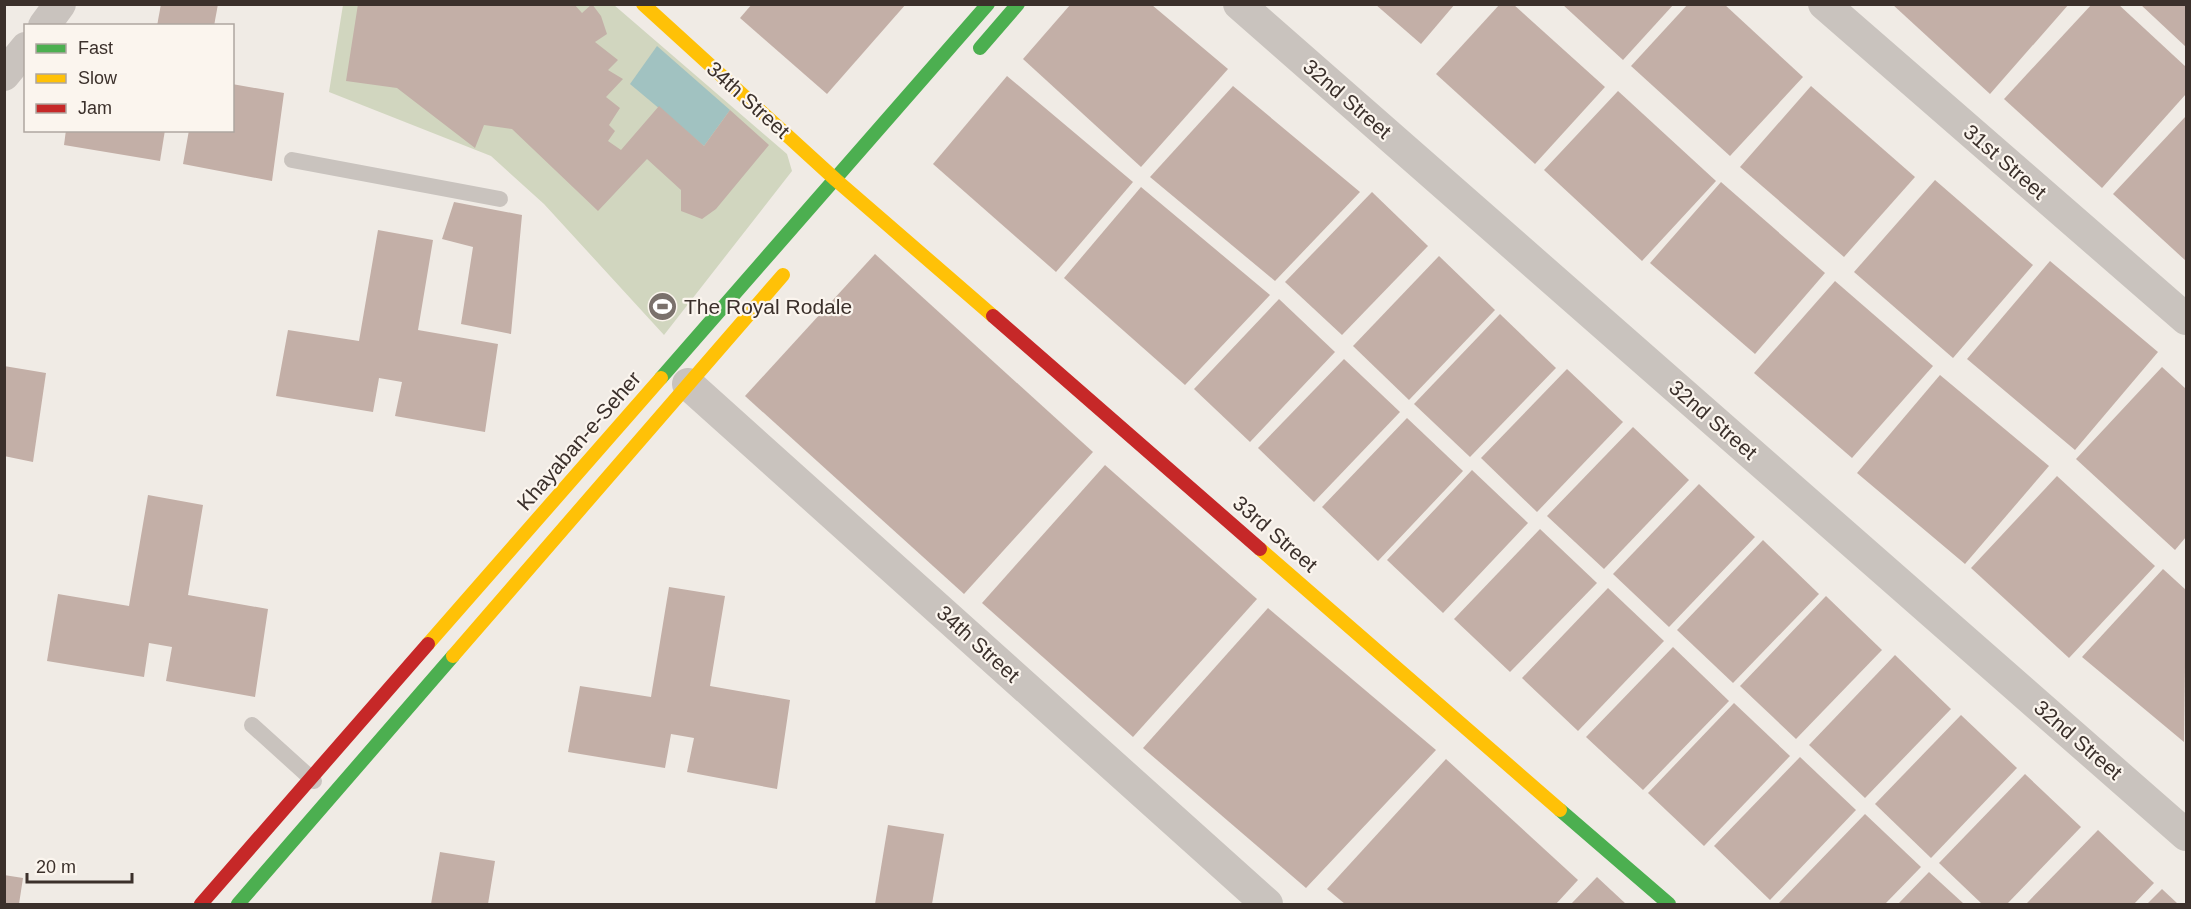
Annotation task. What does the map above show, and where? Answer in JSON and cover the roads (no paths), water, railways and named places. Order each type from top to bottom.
[{"type":"street","points":[[45,24],[60,4]]},
{"type":"street","name":"34th Street","points":[[644,4],[853,194]]},
{"type":"street","name":"Khayaban-e-Seher","points":[[201,904],[988,4]]},
{"type":"street","points":[[971,59],[1018,4]]},
{"type":"street","name":"32nd Street","points":[[1239,4],[2187,835]]},
{"type":"street","name":"31st Street","points":[[1824,4],[2187,319]]},
{"type":"street","points":[[4,75],[24,50]]},
{"type":"street","name":"33rd Street","points":[[853,194],[1669,904]]},
{"type":"street","points":[[238,904],[790,266]]},
{"type":"street","name":"34th Street","points":[[688,384],[1267,904]]},
{"type":"lane","points":[[292,160],[500,200]]},
{"type":"lane","points":[[252,726],[332,796]]},
{"type":"water","points":[[657,46],[730,110],[704,146],[630,84]]},
{"type":"place","name":"The Royal Rodale","points":[[663,307]]}]
